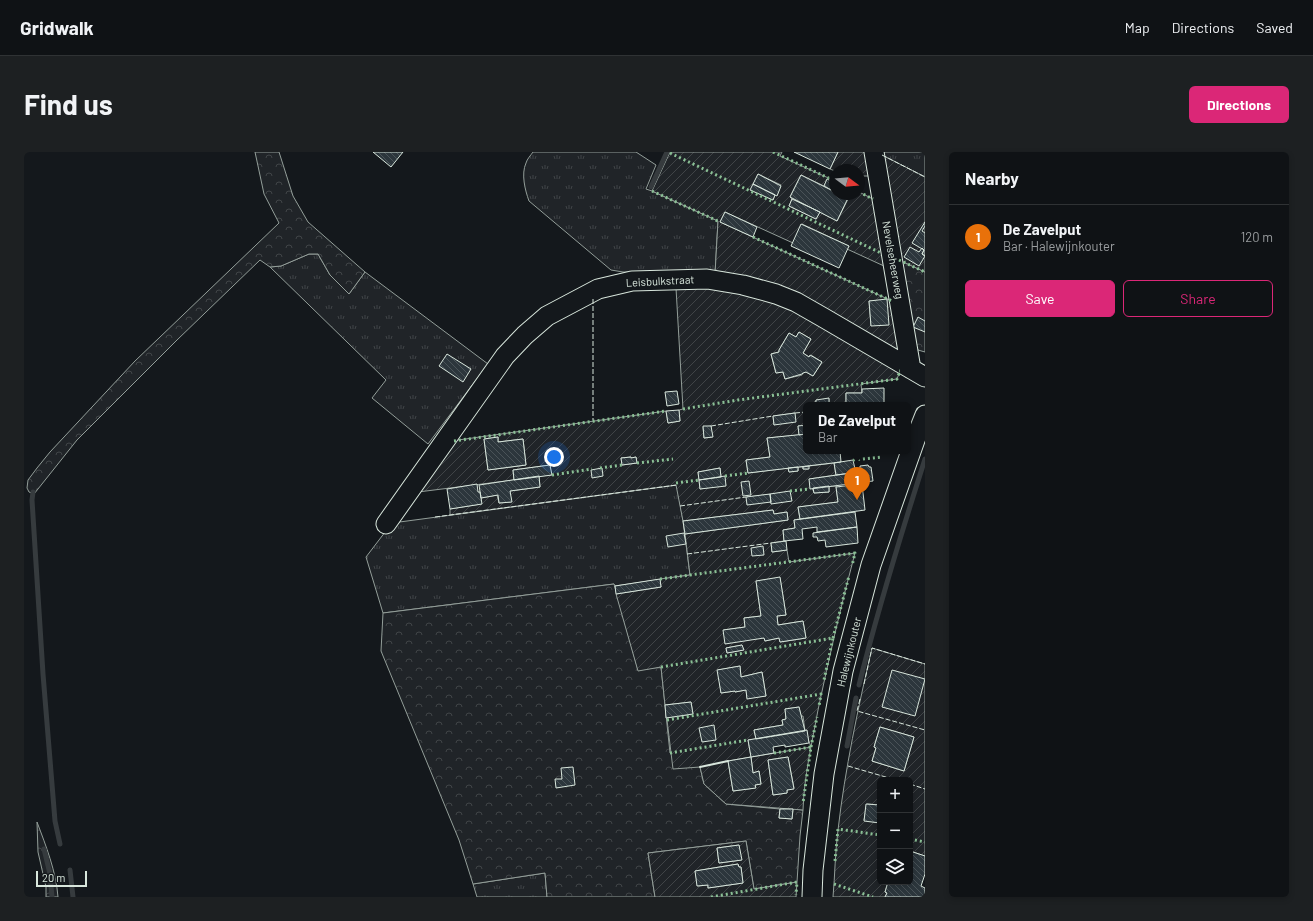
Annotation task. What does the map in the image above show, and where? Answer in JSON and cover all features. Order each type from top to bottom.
[{"type":"street","name":"Nevelseheerweg","points":[[874,152],[918,373]]},
{"type":"street","name":"Leisbulkstraat","points":[[386,524],[505,356],[525,335],[547,316],[598,289],[632,281],[668,279],[707,279],[743,285],[776,294],[796,302],[918,373]]},
{"type":"street","name":"Halewijnkouter","points":[[911,451],[925,415]]},
{"type":"street","name":"Halewijnkouter","points":[[812,897],[813,870],[824,774],[843,671],[871,565],[910,454]]},
{"type":"green space","points":[[255,152],[279,152],[293,196],[308,222],[365,272],[349,294],[330,275],[318,254],[309,254],[281,266],[270,267],[260,260],[77,440],[34,494],[29,492],[27,488],[28,480],[50,452],[135,361],[279,223],[264,194]]},
{"type":"green space","points":[[533,152],[636,152],[656,165],[646,189],[718,221],[715,274],[623,272],[611,270],[529,201],[525,187],[524,172],[528,159]]},
{"type":"green space","points":[[670,152],[782,152],[780,156],[829,178],[829,180],[827,179],[824,186],[801,175],[790,197],[792,199],[789,206],[816,219],[820,212],[837,221],[848,200],[865,200],[865,195],[873,199],[884,266],[847,249],[849,246],[802,224],[793,243],[725,212],[720,222],[892,301],[899,349],[891,350],[715,274],[718,221],[652,191]],"holes":[[[758,174],[781,185],[773,200],[751,190]],[[887,300],[871,326],[869,301]]]},
{"type":"green space","points":[[838,152],[865,152],[870,176],[865,176],[865,164],[832,164]]},
{"type":"green space","points":[[881,152],[925,152],[925,177],[882,155]]},
{"type":"green space","points":[[882,155],[925,177],[925,272],[897,259]]},
{"type":"green space","points":[[309,254],[318,254],[330,275],[349,294],[365,272],[488,364],[428,444],[372,398],[386,380],[270,267],[281,266]]},
{"type":"green space","points":[[897,259],[925,272],[925,352],[918,350],[913,341]]},
{"type":"green space","points":[[710,287],[751,294],[789,307],[900,371],[897,379],[861,384],[862,393],[846,393],[846,402],[829,402],[829,399],[816,400],[816,402],[803,402],[803,425],[798,426],[799,435],[767,438],[770,457],[746,460],[748,473],[788,468],[789,472],[798,471],[798,467],[808,469],[809,466],[834,463],[836,475],[809,479],[814,493],[829,492],[829,486],[836,486],[838,502],[798,507],[800,519],[794,520],[795,528],[783,530],[784,541],[771,543],[772,552],[787,550],[789,562],[855,553],[818,710],[805,785],[803,810],[726,804],[704,784],[700,767],[673,769],[668,720],[666,718],[693,714],[691,702],[665,705],[661,667],[638,671],[616,594],[661,587],[660,579],[690,575],[685,534],[788,520],[787,512],[774,514],[773,510],[683,521],[676,485],[450,515],[450,509],[481,504],[481,498],[497,495],[499,503],[511,502],[510,491],[540,487],[539,476],[551,475],[550,465],[513,470],[514,480],[418,492],[451,441],[666,411],[668,423],[680,421],[679,410],[683,409],[676,288]],"holes":[[[799,332],[811,339],[803,353],[809,357],[811,355],[822,362],[813,376],[806,372],[802,375],[785,379],[783,372],[776,373],[771,354],[779,352],[789,333],[796,337]],[[795,413],[774,425],[773,416]],[[711,426],[712,437],[704,438],[703,427]],[[498,437],[498,442],[523,439],[526,465],[488,470],[484,439]],[[636,457],[637,463],[622,465],[621,458]],[[720,468],[721,477],[726,485],[700,489],[698,472]],[[790,492],[791,501],[771,502],[747,497]],[[780,578],[786,615],[777,616],[778,625],[803,621],[806,638],[780,642],[779,638],[765,641],[764,638],[724,630],[745,627],[744,618],[761,616],[756,581]],[[742,645],[743,650],[727,653],[726,648]],[[740,666],[741,677],[762,672],[766,696],[747,698],[746,690],[721,693],[718,670]],[[799,707],[801,716],[803,716],[805,731],[811,747],[751,757],[748,740],[756,739],[754,730],[783,725],[782,720],[786,719],[785,709]],[[751,757],[753,773],[759,771],[761,784],[755,785],[755,788],[733,791],[728,761]],[[788,757],[794,788],[787,790],[787,793],[773,795],[768,760]]]},
{"type":"green space","points":[[677,485],[690,575],[615,586],[614,584],[383,613],[366,557],[392,523]]},
{"type":"green space","points":[[614,584],[638,670],[661,667],[670,753],[700,767],[704,784],[726,804],[780,809],[779,818],[792,819],[793,809],[803,810],[797,882],[754,889],[746,841],[648,853],[655,897],[547,897],[545,873],[473,884],[459,840],[381,651],[383,613]]},
{"type":"green space","points":[[872,648],[925,664],[925,856],[913,852],[913,777],[877,777],[877,805],[867,804],[864,820],[877,822],[877,885],[887,885],[885,892],[887,893],[885,897],[833,897],[837,839],[844,784],[852,739]],"holes":[[[880,727],[914,737],[904,771],[872,761],[876,748],[874,747]]]},
{"type":"green space","points":[[37,822],[53,868],[58,897],[46,897],[46,887],[38,852]]},
{"type":"green space","points":[[746,841],[754,889],[797,882],[796,897],[655,897],[648,853]],"holes":[[[739,845],[741,860],[719,863],[717,848]],[[738,864],[739,867],[741,867],[743,883],[708,888],[708,885],[698,886],[695,871]]]},
{"type":"green space","points":[[545,873],[547,897],[477,897],[473,884]]},
{"type":"building","points":[[373,152],[403,152],[391,167]]},
{"type":"building","points":[[794,152],[838,152],[832,164],[829,164],[829,169]]},
{"type":"building","points":[[758,174],[781,186],[777,196],[753,184]]},
{"type":"building","points":[[801,175],[829,189],[829,200],[847,200],[837,221],[790,197]]},
{"type":"building","points":[[827,179],[829,180],[829,189],[824,186]]},
{"type":"building","points":[[753,184],[775,195],[773,200],[750,190]]},
{"type":"building","points":[[792,199],[820,212],[816,219],[789,206]]},
{"type":"building","points":[[725,212],[757,227],[753,237],[720,222]]},
{"type":"building","points":[[925,222],[925,226],[922,231],[925,233],[925,256],[922,254],[924,250],[912,243]]},
{"type":"building","points":[[801,224],[849,246],[839,268],[791,246]]},
{"type":"building","points":[[910,247],[919,252],[922,248],[924,250],[922,254],[925,256],[919,266],[904,257]]},
{"type":"building","points":[[887,299],[889,325],[871,326],[869,301]]},
{"type":"building","points":[[918,317],[925,321],[925,332],[913,327]]},
{"type":"building","points":[[799,332],[811,339],[803,353],[822,362],[813,376],[806,372],[785,379],[783,372],[776,373],[771,354],[779,352],[789,333],[796,337]]},
{"type":"building","points":[[447,354],[471,369],[463,382],[439,366]]},
{"type":"building","points":[[884,388],[884,402],[846,402],[846,393],[862,393],[862,389]]},
{"type":"building","points":[[677,391],[679,404],[667,406],[665,392]]},
{"type":"building","points":[[829,398],[829,402],[816,402],[816,400]]},
{"type":"building","points":[[679,410],[680,421],[668,423],[666,411]]},
{"type":"building","points":[[795,413],[796,422],[774,425],[773,416]]},
{"type":"building","points":[[803,425],[803,434],[799,435],[798,426]]},
{"type":"building","points":[[703,426],[711,426],[713,437],[704,438]]},
{"type":"building","points":[[803,434],[803,454],[840,454],[841,462],[748,473],[746,460],[770,457],[767,438]]},
{"type":"building","points":[[498,437],[498,442],[523,439],[526,465],[488,470],[484,439]]},
{"type":"building","points":[[636,457],[637,463],[622,465],[621,458]]},
{"type":"building","points":[[853,460],[855,469],[851,470],[851,473],[836,475],[834,463]]},
{"type":"building","points":[[550,465],[552,475],[514,480],[513,470]]},
{"type":"building","points":[[868,465],[871,467],[873,481],[810,489],[809,479],[851,473],[851,470],[860,469],[860,466]]},
{"type":"building","points":[[809,466],[809,469],[803,469],[803,467]]},
{"type":"building","points":[[798,467],[798,471],[789,472],[788,468]]},
{"type":"building","points":[[602,468],[603,476],[592,478],[591,470]]},
{"type":"building","points":[[720,468],[721,477],[699,480],[698,472]]},
{"type":"building","points":[[539,476],[540,487],[510,491],[512,502],[499,503],[498,495],[481,498],[479,485]]},
{"type":"building","points":[[725,476],[726,486],[700,489],[699,480]]},
{"type":"building","points":[[749,481],[751,495],[743,496],[741,482]]},
{"type":"building","points":[[477,484],[482,504],[450,509],[447,489]]},
{"type":"building","points":[[862,484],[865,510],[800,519],[798,507],[838,502],[836,487]]},
{"type":"building","points":[[829,486],[829,492],[814,493],[813,488]]},
{"type":"building","points":[[790,491],[792,501],[771,504],[770,494]]},
{"type":"building","points":[[770,494],[771,502],[747,505],[746,497]]},
{"type":"building","points":[[773,510],[774,514],[787,512],[788,520],[685,534],[683,521]]},
{"type":"building","points":[[855,512],[857,527],[817,532],[817,527],[802,529],[803,539],[784,541],[783,530],[795,528],[794,520]]},
{"type":"building","points":[[857,527],[858,543],[826,547],[825,540],[818,541],[817,537],[813,537],[813,533]]},
{"type":"building","points":[[684,533],[686,544],[668,547],[666,536]]},
{"type":"building","points":[[786,541],[787,550],[772,552],[771,543]]},
{"type":"building","points":[[763,546],[764,555],[752,556],[751,548]]},
{"type":"building","points":[[780,577],[786,615],[777,616],[778,625],[803,621],[806,638],[780,642],[779,638],[765,641],[764,638],[725,644],[723,630],[745,627],[744,618],[761,616],[756,581]]},
{"type":"building","points":[[660,579],[661,587],[616,594],[615,586]]},
{"type":"building","points":[[742,645],[744,650],[727,653],[726,648]]},
{"type":"building","points":[[740,666],[741,677],[762,672],[766,696],[747,699],[746,690],[721,693],[717,670]]},
{"type":"building","points":[[892,670],[925,679],[915,716],[882,707]]},
{"type":"building","points":[[691,702],[693,714],[666,718],[665,705]]},
{"type":"building","points":[[799,707],[805,731],[756,739],[754,730],[783,725],[782,720],[786,719],[785,709]]},
{"type":"building","points":[[714,725],[716,740],[702,742],[699,728]]},
{"type":"building","points":[[880,727],[914,737],[904,771],[872,761],[876,748],[874,747]]},
{"type":"building","points":[[807,730],[809,743],[785,747],[785,745],[773,747],[774,753],[751,757],[748,740]]},
{"type":"building","points":[[751,757],[753,773],[759,771],[761,784],[755,785],[756,788],[733,791],[728,761]]},
{"type":"building","points":[[788,757],[794,789],[787,790],[787,793],[773,795],[768,760]]},
{"type":"building","points":[[573,767],[575,785],[556,788],[555,779],[562,779],[561,768]]},
{"type":"building","points":[[866,804],[877,805],[877,823],[864,821]]},
{"type":"building","points":[[780,809],[793,809],[792,819],[779,818]]},
{"type":"building","points":[[739,845],[742,860],[719,863],[717,848]]},
{"type":"building","points":[[913,852],[925,856],[925,874],[921,886],[925,888],[925,897],[885,897],[887,893],[885,892],[887,885],[913,885]]},
{"type":"building","points":[[738,864],[739,867],[741,867],[743,883],[708,888],[708,885],[697,886],[695,871]]},
{"type":"waterway","points":[[651,187],[667,152]]},
{"type":"waterway","points":[[859,685],[890,572],[925,459]]},
{"type":"waterway","points":[[33,492],[32,500],[43,674],[55,821],[60,844]]},
{"type":"waterway","points":[[847,746],[856,698]]},
{"type":"waterway","points":[[44,849],[50,874],[52,897]]},
{"type":"waterway","points":[[70,870],[73,897]]},
{"type":"hedge","points":[[773,152],[829,178]]},
{"type":"hedge","points":[[670,153],[881,253]]},
{"type":"hedge","points":[[652,191],[720,222]]},
{"type":"hedge","points":[[865,195],[873,199]]},
{"type":"hedge","points":[[753,237],[892,301]]},
{"type":"hedge","points":[[899,260],[925,272]]},
{"type":"hedge","points":[[683,409],[738,400],[897,379],[899,371]]},
{"type":"hedge","points":[[454,441],[666,411]]},
{"type":"hedge","points":[[853,460],[882,457]]},
{"type":"hedge","points":[[637,463],[673,459]]},
{"type":"hedge","points":[[600,468],[622,465]]},
{"type":"hedge","points":[[552,475],[592,469]]},
{"type":"hedge","points":[[725,476],[748,473]]},
{"type":"hedge","points":[[676,483],[699,480]]},
{"type":"hedge","points":[[790,491],[810,489]]},
{"type":"hedge","points":[[660,579],[855,553],[852,566]]},
{"type":"hedge","points":[[833,638],[849,576]]},
{"type":"hedge","points":[[661,667],[833,638],[824,680]]},
{"type":"hedge","points":[[667,720],[821,694],[819,706]]},
{"type":"hedge","points":[[811,747],[817,717]]},
{"type":"hedge","points":[[670,753],[748,740]]},
{"type":"hedge","points":[[774,753],[811,747],[803,803]]},
{"type":"hedge","points":[[835,861],[838,829],[877,835]]},
{"type":"hedge","points":[[913,840],[925,842]]},
{"type":"hedge","points":[[711,897],[797,882],[796,895]]},
{"type":"hedge","points":[[834,884],[873,897]]},
{"type":"fence","points":[[882,155],[925,177]]},
{"type":"fence","points":[[593,299],[593,420]]},
{"type":"fence","points":[[795,413],[803,412]]},
{"type":"fence","points":[[711,426],[773,416]]},
{"type":"fence","points":[[435,517],[677,485]]},
{"type":"fence","points":[[680,506],[746,497]]},
{"type":"fence","points":[[687,554],[771,543]]},
{"type":"fence","points":[[864,684],[872,648],[925,664]]},
{"type":"fence","points":[[860,699],[857,711],[925,730]]},
{"type":"fence","points":[[848,766],[886,777]]},
{"type":"fence","points":[[913,785],[925,789]]},
{"type":"wall","points":[[700,767],[728,761]]},
{"type":"place","name":"De Zavelput","points":[[857,500]]}]
